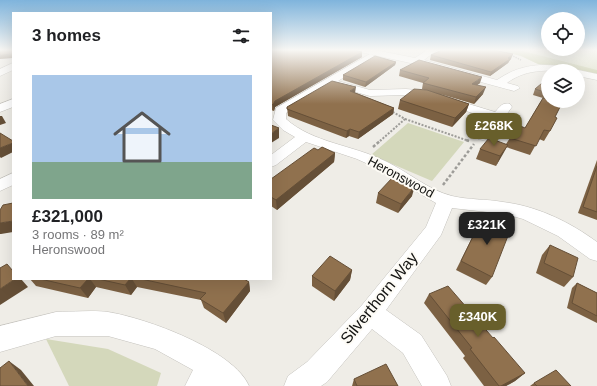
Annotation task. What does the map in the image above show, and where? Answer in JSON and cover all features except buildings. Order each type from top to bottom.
[{"type":"street","name":"Heronswood","points":[[352,68],[280,111],[279,120],[287,128],[305,136],[390,169],[436,196],[479,206],[506,208],[536,217],[565,231],[597,253]]},
{"type":"street","points":[[442,68],[514,88]]},
{"type":"street","points":[[499,84],[510,75],[524,69],[532,68]]},
{"type":"street","points":[[585,74],[597,77]]},
{"type":"street","points":[[330,81],[370,93],[406,92],[426,94],[497,118]]},
{"type":"street","points":[[0,108],[11,98]]},
{"type":"street","points":[[483,136],[506,107]]},
{"type":"street","points":[[272,161],[305,136]]},
{"type":"street","name":"Silverthorn Way","points":[[298,386],[316,372],[370,313],[434,230],[436,196]]},
{"type":"street","points":[[370,313],[412,344],[436,386]]},
{"type":"street","points":[[0,339],[56,324],[108,324],[160,338],[205,376],[235,386]]},
{"type":"path","points":[[370,93],[387,109],[405,119],[475,143],[436,196]]},
{"type":"path","points":[[362,157],[405,119]]},
{"type":"green space","points":[[585,68],[597,68],[597,74],[585,72]]},
{"type":"green space","points":[[585,68],[589,68],[597,70],[597,74],[585,72]]},
{"type":"green space","points":[[408,123],[464,142],[432,181],[371,155]]},
{"type":"green space","points":[[46,339],[108,349],[161,373],[157,386],[69,386]]}]
